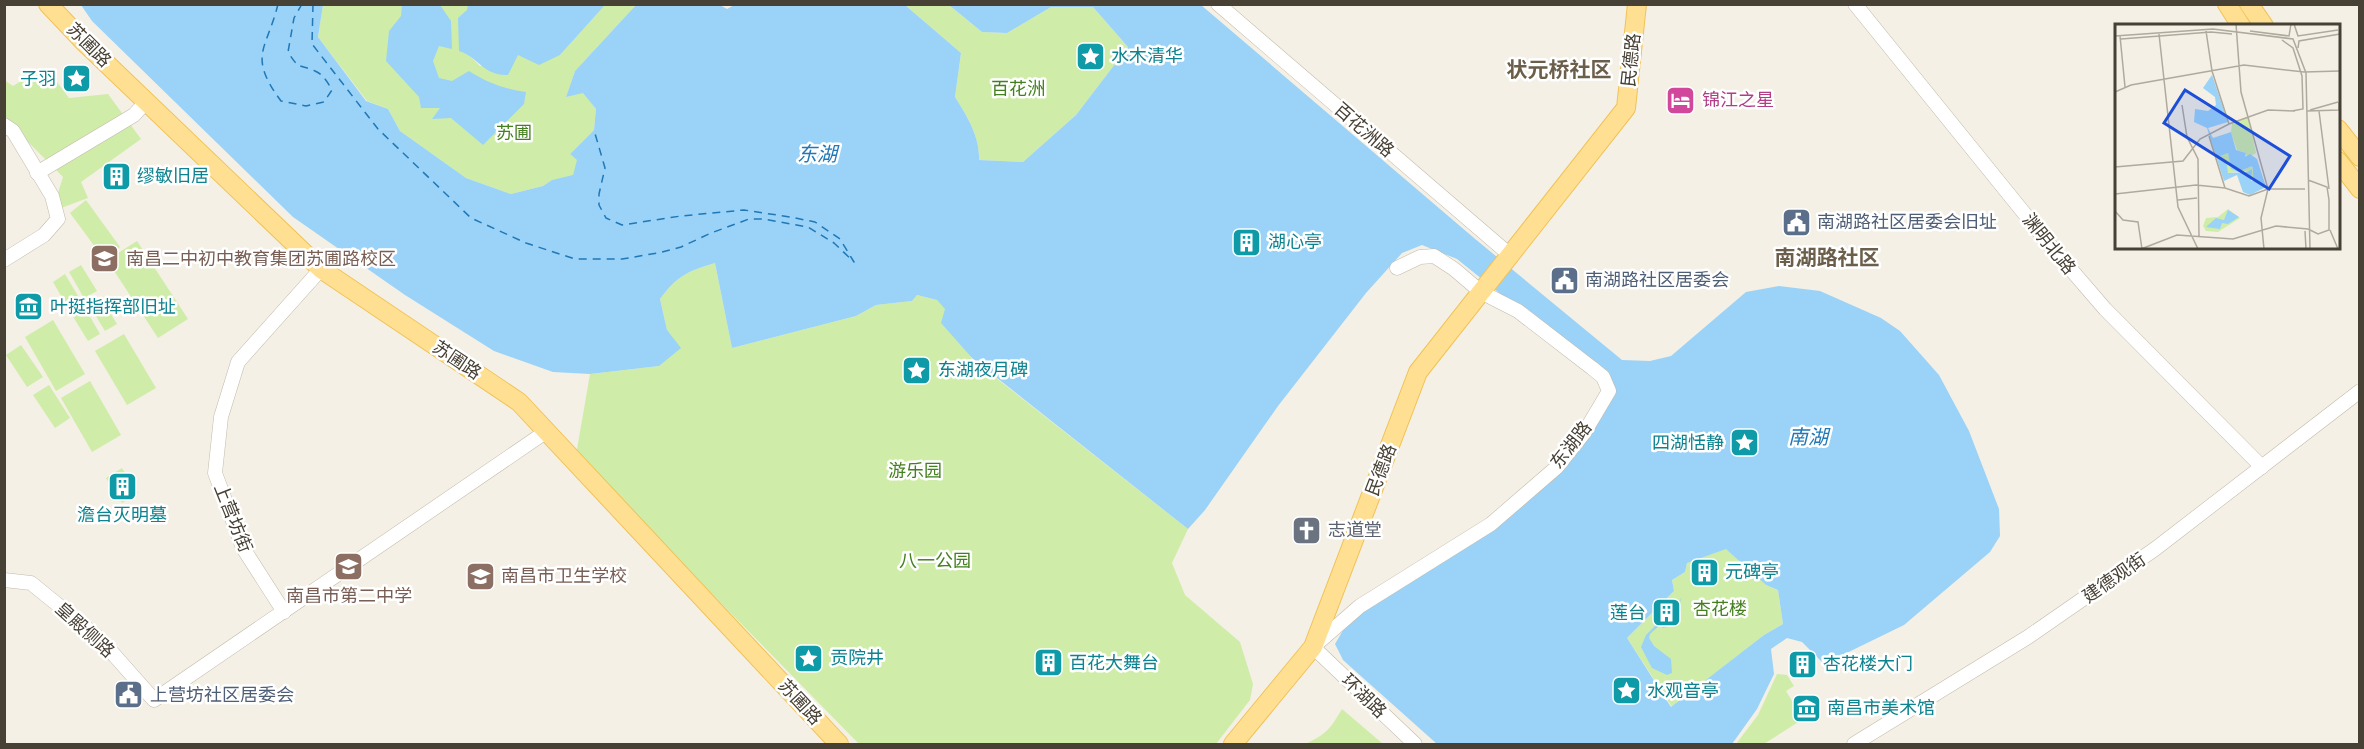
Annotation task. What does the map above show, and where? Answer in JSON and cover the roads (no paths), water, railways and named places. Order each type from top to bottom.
[{"type":"main road","name":"苏圃路","points":[[48,4],[146,102],[321,268],[519,402],[839,744]]},
{"type":"main road","name":"民德路","points":[[1233,744],[1313,646],[1418,372],[1626,108],[1636,4]]},
{"type":"main road","points":[[2227,4],[2240,24]]},
{"type":"main road","points":[[2249,4],[2263,24]]},
{"type":"main road","points":[[2340,132],[2360,157]]},
{"type":"main road","points":[[2340,164],[2360,189]]},
{"type":"street","name":"百花洲路","points":[[1218,4],[1510,255]]},
{"type":"street","name":"渊明北路","points":[[1855,4],[2104,309],[2262,467]]},
{"type":"street","points":[[38,173],[134,115],[146,102]]},
{"type":"street","points":[[4,125],[13,131],[52,196],[58,219],[44,235],[4,260]]},
{"type":"street","name":"东湖路","points":[[1313,646],[1360,606],[1491,524],[1557,467],[1584,433],[1609,391],[1603,377],[1592,368],[1518,311],[1481,292],[1454,269],[1434,256],[1420,257],[1397,268]]},
{"type":"street","name":"上营坊街","points":[[284,612],[243,548],[215,473],[221,417],[238,362],[321,268]]},
{"type":"street","name":"建德观街","points":[[1854,744],[2028,637],[2155,549],[2360,391]]},
{"type":"street","points":[[284,612],[547,431]]},
{"type":"street","name":"皇殿侧路","points":[[4,580],[31,584],[100,639],[154,700],[284,612]]},
{"type":"street","name":"环湖路","points":[[1313,646],[1415,744]]},
{"type":"water","points":[[468,4],[605,5],[560,55],[539,65],[518,55],[508,75],[500,75],[493,73],[472,57],[459,51],[458,18],[467,10]]},
{"type":"water","name":"东湖","points":[[736,4],[905,5],[961,53],[955,97],[975,135],[979,160],[1023,162],[1076,115],[1128,47],[1093,7],[1051,7],[1007,33],[982,32],[949,5],[1201,5],[1474,238],[1622,360],[1650,361],[1671,356],[1746,292],[1779,286],[1820,291],[1881,318],[1900,331],[1939,375],[1969,431],[1999,509],[2000,536],[1990,552],[1904,625],[1824,664],[1802,642],[1787,638],[1771,649],[1774,674],[1757,709],[1732,744],[1437,744],[1343,660],[1335,644],[1349,620],[1562,471],[1601,419],[1612,392],[1604,377],[1457,259],[1422,245],[1402,253],[1366,293],[1278,406],[1205,510],[1188,529],[973,359],[941,323],[945,309],[937,300],[917,295],[912,301],[876,305],[856,316],[732,348],[715,263],[684,275],[660,299],[667,330],[681,348],[659,366],[590,374],[553,372],[494,351],[405,295],[293,217],[92,21],[81,5],[323,5],[318,37],[366,101],[388,109],[400,131],[466,178],[511,194],[573,175],[577,160],[570,154],[594,130],[596,109],[583,93],[566,97],[575,71],[636,5],[720,5],[727,9]],"holes":[[[1246,229],[1257,234],[1259,242],[1256,250],[1248,254],[1237,249],[1235,241],[1238,233]],[[1726,549],[1766,585],[1778,590],[1783,624],[1764,635],[1671,707],[1627,638],[1674,591],[1672,580],[1685,572],[1687,563]]]},
{"type":"water","points":[[402,5],[440,5],[451,21],[452,49],[439,46],[433,61],[439,78],[452,81],[469,71],[496,85],[526,92],[524,104],[483,145],[451,118],[432,119],[440,108],[421,108],[419,97],[386,61],[389,31],[401,16]]},
{"type":"water","points":[[1682,597],[1681,609],[1674,621],[1663,628],[1660,625],[1650,634],[1649,638],[1654,646],[1671,659],[1672,673],[1667,675],[1652,668],[1641,647],[1646,635],[1674,610]]},
{"type":"place","name":"水木清华","points":[[1090,56]]},
{"type":"place","name":"子羽","points":[[77,79]]},
{"type":"place","name":"锦江之星","points":[[1681,100]]},
{"type":"place","name":"缪敏旧居","points":[[116,176]]},
{"type":"place","name":"南湖路社区居委会旧址","points":[[1796,222]]},
{"type":"place","name":"湖心亭","points":[[1247,242]]},
{"type":"place","name":"南昌二中初中教育集团苏圃路校区","points":[[105,259]]},
{"type":"place","name":"南湖路社区居委会","points":[[1564,280]]},
{"type":"place","name":"叶挺指挥部旧址","points":[[29,307]]},
{"type":"place","name":"东湖夜月碑","points":[[917,370]]},
{"type":"place","name":"四湖恬静","points":[[1745,443]]},
{"type":"place","name":"澹台灭明墓","points":[[122,486]]},
{"type":"place","name":"志道堂","points":[[1307,530]]},
{"type":"place","name":"南昌市第二中学","points":[[349,567]]},
{"type":"place","name":"元碑亭","points":[[1704,572]]},
{"type":"place","name":"南昌市卫生学校","points":[[480,576]]},
{"type":"place","name":"莲台","points":[[1667,613]]},
{"type":"place","name":"贡院井","points":[[809,658]]},
{"type":"place","name":"百花大舞台","points":[[1048,663]]},
{"type":"place","name":"杏花楼大门","points":[[1802,664]]},
{"type":"place","name":"水观音亭","points":[[1626,691]]},
{"type":"place","name":"上营坊社区居委会","points":[[129,695]]},
{"type":"place","name":"南昌市美术馆","points":[[1806,708]]},
{"type":"district","name":"状元桥社区","points":[[1559,70]]},
{"type":"district","name":"南湖路社区","points":[[1827,258]]},
{"type":"park label","name":"百花洲","points":[[1018,89]]},
{"type":"park label","name":"苏圃","points":[[514,133]]},
{"type":"park label","name":"游乐园","points":[[915,471]]},
{"type":"park label","name":"八一公园","points":[[935,561]]},
{"type":"park label","name":"杏花楼","points":[[1720,609]]},
{"type":"water label","name":"南湖","points":[[1808,437]]}]
